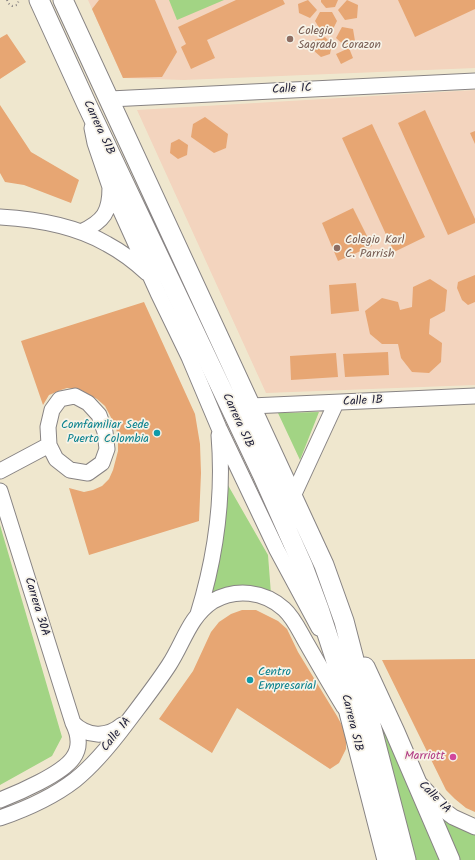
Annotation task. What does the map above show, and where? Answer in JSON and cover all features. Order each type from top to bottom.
[{"type":"main road","name":"Carrera 51B","points":[[39,0],[87,106],[259,467],[304,566],[335,658],[387,860]]},
{"type":"main road","name":"Carrera 51B","points":[[63,0],[324,565],[344,621],[406,860]]},
{"type":"main road","points":[[344,621],[415,778],[450,860]]},
{"type":"street","name":"Calle 1C","points":[[110,99],[475,81]]},
{"type":"street","points":[[87,106],[95,143],[110,187],[219,428],[277,550],[335,658]]},
{"type":"street","points":[[82,232],[94,226],[104,215],[110,202],[110,187]]},
{"type":"street","points":[[0,217],[56,225],[82,232],[129,258],[150,276]]},
{"type":"street","points":[[76,396],[88,403],[99,415],[105,432],[107,449],[102,463],[88,473],[70,470],[56,459],[50,445],[48,426],[49,421],[52,410],[60,400],[76,396]]},
{"type":"street","name":"Calle 1B","points":[[251,406],[475,396]]},
{"type":"street","points":[[292,496],[336,403]]},
{"type":"street","points":[[198,614],[211,565],[219,514],[221,474],[219,428]]},
{"type":"street","points":[[0,471],[50,445]]},
{"type":"street","name":"Carrera 30A","points":[[0,491],[78,737],[76,751],[73,758],[68,763],[31,786],[0,800]]},
{"type":"street","points":[[198,614],[213,602],[230,594],[256,594],[276,603],[289,614],[349,716]]},
{"type":"street","name":"Calle 1A","points":[[0,818],[23,810],[54,794],[82,774],[100,756],[133,715],[170,664],[178,651],[190,624],[198,614]]},
{"type":"street","points":[[73,723],[82,731],[94,735],[107,733],[120,727],[133,715]]},
{"type":"street","name":"Calle 1A","points":[[415,778],[445,811],[453,817],[475,827]]},
{"type":"path","points":[[7,0],[12,6],[17,5],[19,0]]},
{"type":"shaded area","name":"Colegio Sagrado Corazon","points":[[88,0],[475,0],[475,68],[184,80],[123,78]]},
{"type":"shaded area","name":"Colegio Karl C. Parrish","points":[[475,90],[475,385],[266,393],[137,110]]},
{"type":"green space","points":[[169,0],[224,0],[177,20]]},
{"type":"green space","points":[[319,412],[300,460],[278,413]]},
{"type":"green space","points":[[225,480],[268,555],[271,594],[241,586],[220,591],[204,604]]},
{"type":"green space","points":[[0,525],[62,737],[52,756],[0,785]]},
{"type":"green space","points":[[371,694],[441,860],[416,860]]},
{"type":"green space","points":[[432,807],[475,832],[475,860],[455,860]]},
{"type":"building","points":[[99,0],[155,0],[177,52],[162,77],[123,78],[92,9]]},
{"type":"building","points":[[236,0],[283,0],[285,4],[207,40],[215,58],[191,69],[181,47],[186,44],[178,27]]},
{"type":"building","points":[[308,0],[317,10],[310,18],[299,13],[298,4]]},
{"type":"building","points":[[321,0],[338,0],[335,7],[326,8]]},
{"type":"building","points":[[347,0],[358,5],[357,18],[345,20],[338,10]]},
{"type":"building","points":[[398,0],[475,0],[475,9],[415,37]]},
{"type":"building","points":[[320,12],[332,12],[337,21],[332,31],[321,31],[315,21]]},
{"type":"building","points":[[342,27],[353,29],[355,41],[345,46],[336,38]]},
{"type":"building","points":[[7,34],[26,62],[0,79],[0,38]]},
{"type":"building","points":[[325,37],[332,44],[330,54],[321,57],[313,50],[315,40]]},
{"type":"building","points":[[349,48],[353,58],[341,64],[336,54]]},
{"type":"building","points":[[0,105],[31,152],[79,180],[71,203],[24,185],[5,182],[0,173]]},
{"type":"building","points":[[425,110],[475,219],[475,223],[448,235],[398,123]]},
{"type":"building","points":[[205,117],[228,134],[226,148],[214,153],[191,137],[193,124]]},
{"type":"building","points":[[372,124],[425,237],[394,252],[342,138]]},
{"type":"building","points":[[475,131],[475,144],[470,133]]},
{"type":"building","points":[[179,139],[188,145],[187,155],[178,159],[170,153],[171,143]]},
{"type":"building","points":[[353,208],[372,246],[338,261],[322,223]]},
{"type":"building","points":[[475,275],[475,302],[468,305],[462,300],[457,288],[458,282]]},
{"type":"building","points":[[430,279],[447,290],[445,311],[430,319],[429,334],[442,343],[441,362],[429,373],[412,372],[401,358],[398,344],[382,344],[370,334],[365,311],[382,298],[398,302],[400,310],[412,307],[413,287]]},
{"type":"building","points":[[356,283],[359,311],[331,314],[329,285]]},
{"type":"building","name":"Comfamiliar Sede Puerto Colombia","points":[[144,302],[195,414],[200,444],[201,473],[199,521],[89,555],[69,488],[84,492],[93,490],[102,486],[109,479],[118,451],[116,427],[105,406],[97,399],[79,389],[67,388],[49,395],[43,405],[21,341]]},
{"type":"building","points":[[388,352],[389,375],[345,377],[343,354]]},
{"type":"building","points":[[336,353],[338,377],[291,380],[290,356]]},
{"type":"building","name":"Centro Empresarial","points":[[242,610],[256,610],[278,621],[287,629],[298,652],[337,716],[346,733],[346,749],[339,763],[330,769],[237,708],[212,753],[159,719],[193,671],[211,632],[219,622],[231,614]]},
{"type":"building","name":"Marriott","points":[[475,659],[475,812],[466,808],[446,790],[382,660]]},
{"type":"place","name":"Colegio Sagrado Corazon","points":[[290,39]]},
{"type":"place","name":"Colegio Karl C. Parrish","points":[[337,248]]},
{"type":"place","name":"Comfamiliar Sede Puerto Colombia","points":[[157,433]]},
{"type":"place","name":"Centro Empresarial","points":[[250,680]]},
{"type":"place","name":"Marriott","points":[[453,757]]}]
